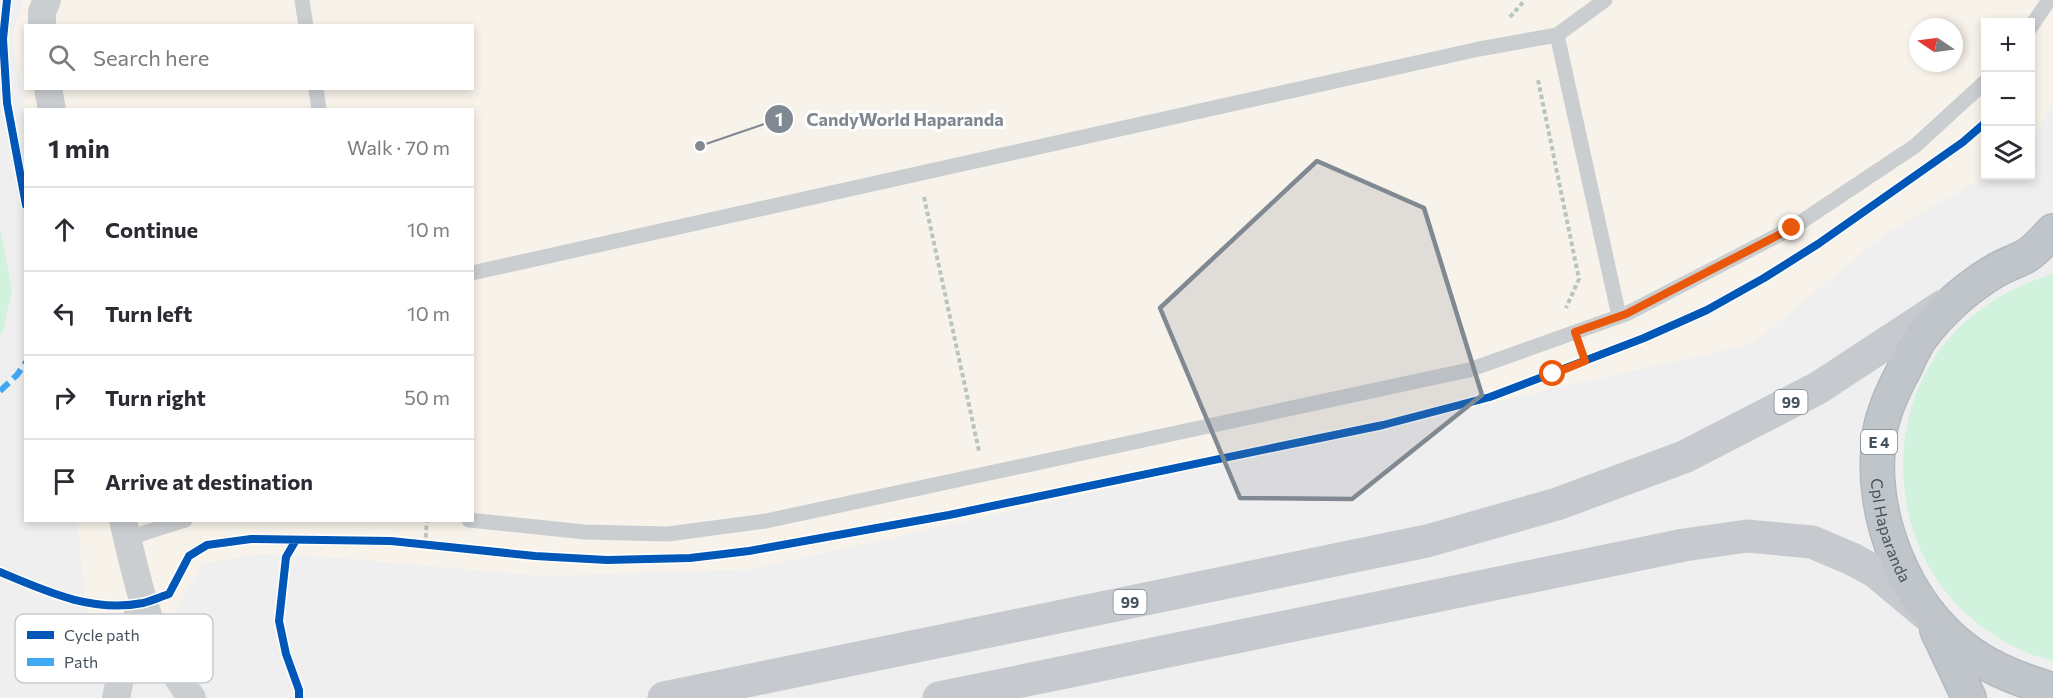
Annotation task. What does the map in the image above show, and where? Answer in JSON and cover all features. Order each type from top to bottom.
[{"type":"highway","name":"E 4","points":[[1975,286],[2008,263],[2040,252],[2053,231]]},
{"type":"highway","name":"Cpl Haparanda","points":[[1975,286],[1941,315],[1921,338],[1892,391],[1881,430],[1877,461],[1883,519],[1899,566],[1931,618],[1969,652],[1986,663],[2021,680],[2053,690]]},
{"type":"highway","name":"E 4","points":[[1931,618],[1969,698]]},
{"type":"main road","name":"99","points":[[664,698],[1427,541],[1557,504],[1684,457],[1818,388],[1975,286]]},
{"type":"main road","points":[[939,698],[1684,545],[1747,536],[1812,542],[1852,559],[1876,572],[1931,618]]},
{"type":"street","points":[[42,24],[42,12],[47,0]]},
{"type":"street","points":[[48,90],[52,108]]},
{"type":"street","points":[[125,529],[147,614]]},
{"type":"street","points":[[138,614],[142,603]]},
{"type":"street","points":[[116,698],[119,683]]},
{"type":"street","points":[[180,683],[192,698]]},
{"type":"lane","points":[[302,0],[306,24]]},
{"type":"lane","points":[[474,273],[1512,42],[1557,35],[1605,0]]},
{"type":"lane","points":[[2035,22],[2049,0]]},
{"type":"lane","points":[[1557,35],[1619,316]]},
{"type":"lane","points":[[474,520],[585,532],[668,534],[766,521],[1469,370],[1619,316],[1792,228],[1915,146],[1981,86]]},
{"type":"lane","points":[[316,90],[320,108]]},
{"type":"lane","points":[[125,529],[172,522]]},
{"type":"path","points":[[1512,42],[1516,64],[1529,62],[1536,69],[1579,279],[1566,309],[1575,332]]},
{"type":"path","points":[[919,174],[984,473]]},
{"type":"path","points":[[425,545],[428,522]]},
{"type":"path","points":[[414,544],[436,546]]},
{"type":"highlighted area","points":[[1317,161],[1424,208],[1482,395],[1352,499],[1240,498],[1160,308]]},
{"type":"shaded area","points":[[24,0],[2053,0],[2053,104],[2035,133],[2035,18],[1981,18],[1981,179],[1883,235],[1752,344],[752,569],[543,576],[339,558],[261,554],[202,564],[175,613],[87,614],[77,522],[474,522],[474,108],[25,108],[12,35]]},
{"type":"green space","points":[[0,228],[12,290],[0,336]]},
{"type":"green space","points":[[2053,274],[2053,661],[2010,645],[1997,637],[1972,619],[1950,597],[1928,564],[1913,528],[1905,490],[1904,451],[1910,413],[1924,376],[1945,343],[1973,315],[1991,302],[2021,286]]},
{"type":"marked path","points":[[0,391],[24,365]]},
{"type":"cycle path","points":[[7,0],[3,39],[7,103],[24,194]]},
{"type":"cycle path","points":[[0,572],[52,593],[87,603],[124,605],[143,603],[169,594],[189,556],[207,545],[251,539],[391,541],[535,556],[607,560],[690,558],[749,551],[949,515],[1383,425],[1490,397],[1644,338],[1707,310],[1818,244],[1963,142],[1981,126]]},
{"type":"cycle path","points":[[296,540],[286,557],[279,621],[286,654],[299,690],[299,698]]},
{"type":"place","name":"CandyWorld Haparanda","points":[[700,146]]},
{"type":"route","points":[[1553,374],[1585,361],[1575,332],[1626,314],[1792,228]]}]
